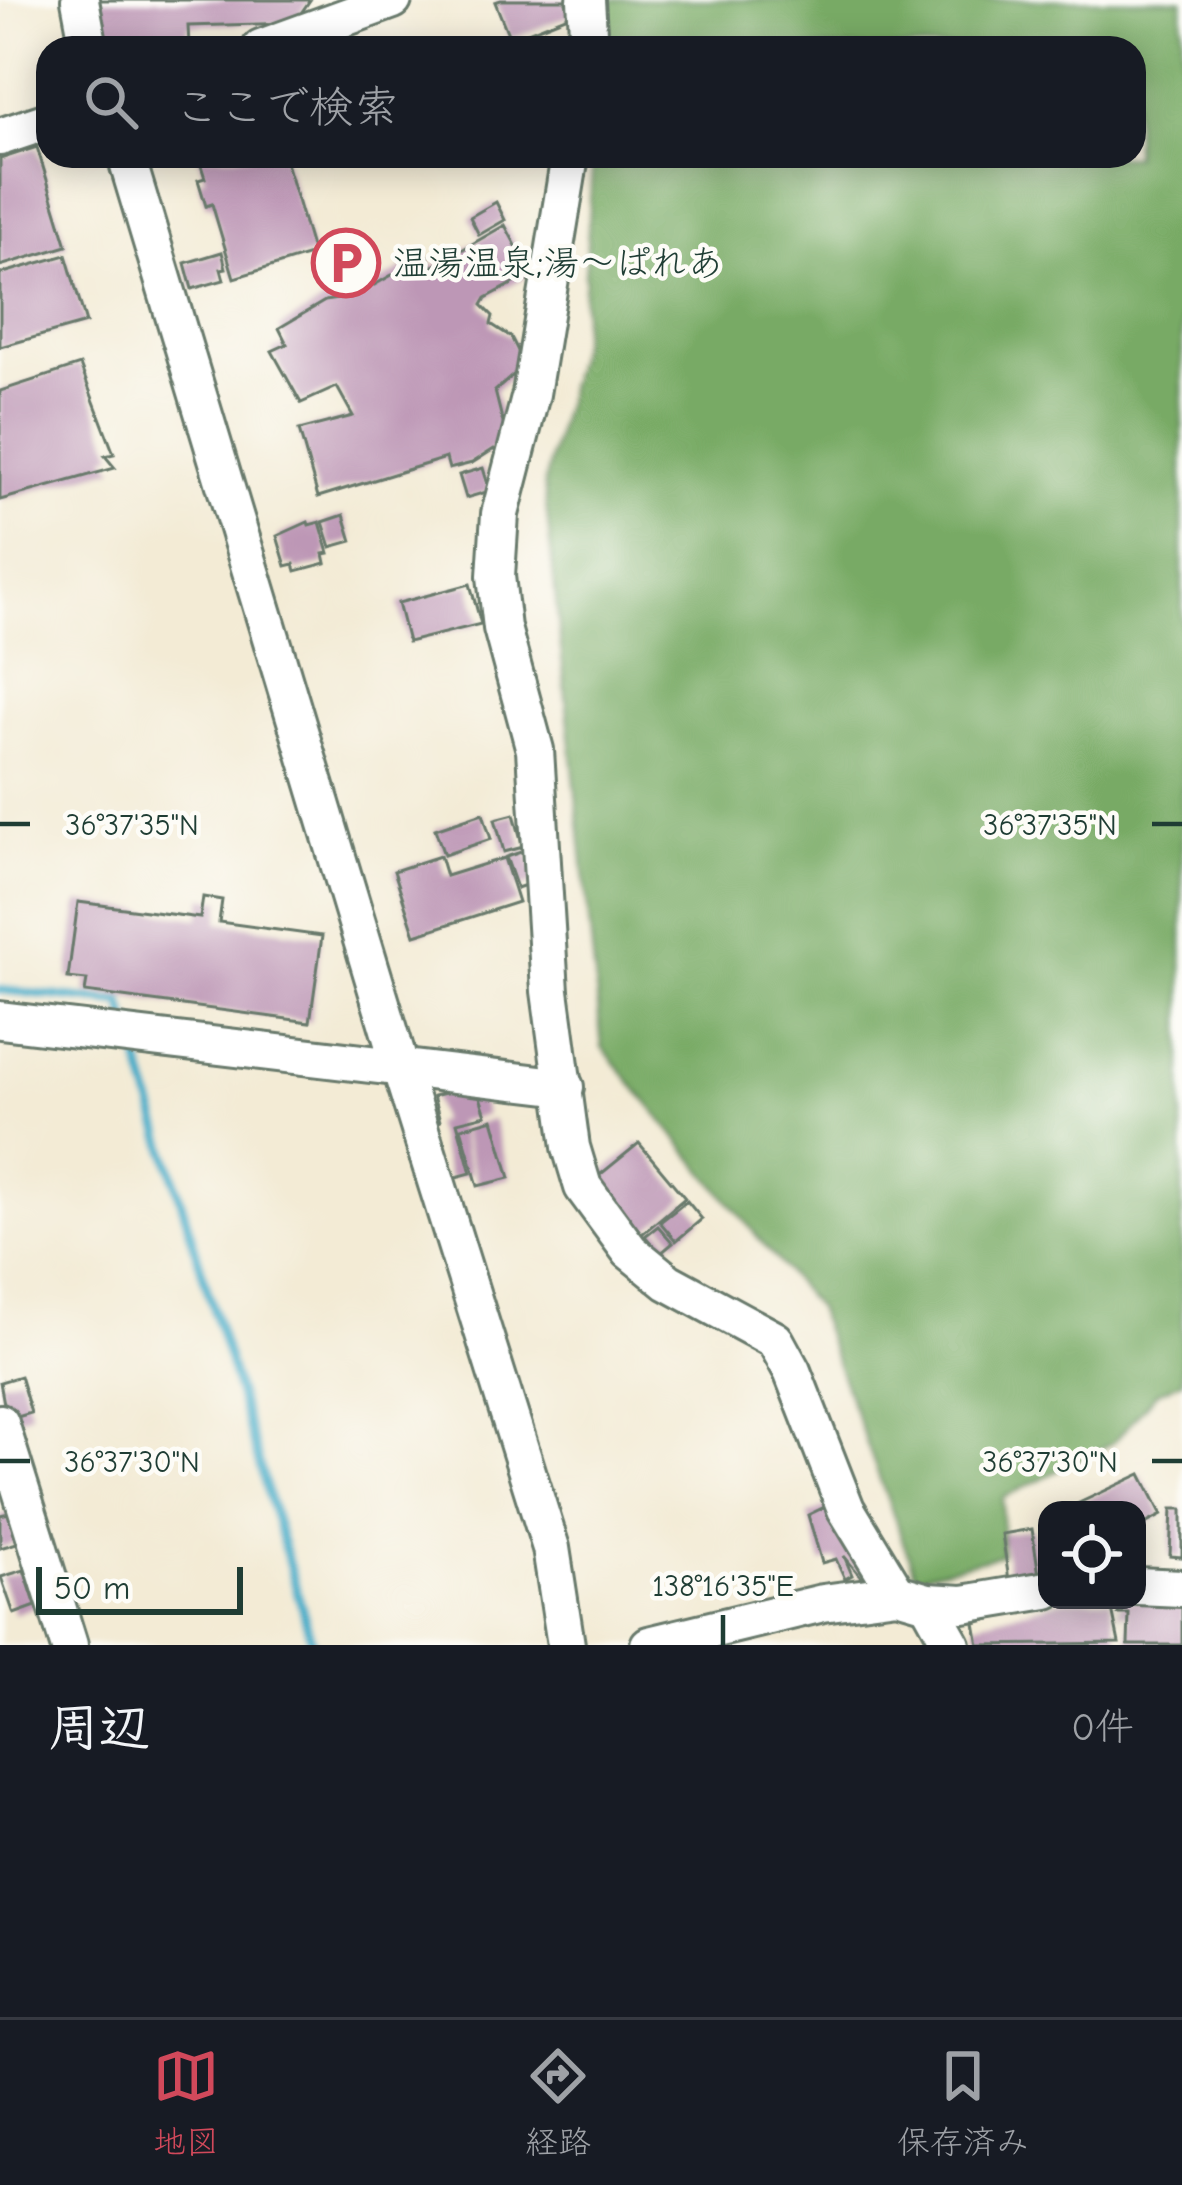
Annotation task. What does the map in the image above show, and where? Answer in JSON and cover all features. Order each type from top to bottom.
[{"type":"street","points":[[80,0],[87,36]]},
{"type":"street","points":[[285,36],[336,10],[394,0]]},
{"type":"street","points":[[586,0],[588,36]]},
{"type":"street","points":[[0,136],[36,126]]},
{"type":"street","points":[[130,168],[400,1066],[551,1548],[566,1645]]},
{"type":"street","points":[[568,168],[531,394],[500,514],[496,576],[502,628],[535,750],[550,991],[571,1147],[583,1187],[630,1251],[668,1282],[776,1340],[846,1509],[952,1645]]},
{"type":"street","points":[[0,1020],[566,1087]]},
{"type":"street","points":[[0,1423],[69,1645]]},
{"type":"street","points":[[1146,1586],[1182,1588]]},
{"type":"street","points":[[649,1645],[824,1603],[913,1598],[963,1604],[1038,1591]]},
{"type":"green space","points":[[604,0],[1182,0],[1182,1381],[1156,1393],[1114,1442],[1003,1498],[1001,1555],[916,1576],[816,1308],[602,1047],[544,484],[581,336],[592,168],[1146,168],[1146,36],[602,36]]},
{"type":"building","points":[[91,0],[310,0],[294,23],[188,26],[189,36],[100,36]]},
{"type":"building","points":[[565,0],[571,15],[509,36],[495,2]]},
{"type":"building","points":[[36,147],[36,168],[43,168],[67,246],[0,266],[0,159]]},
{"type":"building","points":[[202,168],[288,168],[313,254],[234,278],[212,204],[206,206],[198,180],[205,178]]},
{"type":"building","points":[[496,202],[505,220],[479,235],[470,217]]},
{"type":"building","points":[[505,225],[531,274],[486,298],[482,305],[493,316],[491,324],[511,337],[519,353],[518,371],[495,391],[507,439],[500,453],[494,449],[472,463],[449,469],[446,458],[318,497],[299,430],[353,416],[337,387],[301,403],[272,351],[287,344],[279,328],[325,301],[355,296],[427,255],[432,267]]},
{"type":"building","points":[[222,252],[224,280],[192,289],[185,263]]},
{"type":"building","points":[[66,255],[86,323],[0,347],[0,274]]},
{"type":"building","points":[[80,365],[114,454],[105,456],[115,468],[0,500],[0,391]]},
{"type":"building","points":[[483,468],[490,491],[466,498],[459,475]]},
{"type":"building","points":[[344,515],[352,541],[331,547],[323,522]]},
{"type":"building","points":[[308,522],[320,522],[329,553],[324,554],[326,563],[296,571],[294,564],[286,566],[277,536]]},
{"type":"building","points":[[470,584],[481,624],[408,642],[398,603]]},
{"type":"building","points":[[483,813],[491,839],[444,855],[435,829]]},
{"type":"building","points":[[514,814],[523,847],[504,852],[495,819]]},
{"type":"building","points":[[527,850],[537,881],[517,888],[506,857]]},
{"type":"building","points":[[440,856],[446,876],[504,858],[518,902],[415,935],[394,871]]},
{"type":"building","points":[[203,897],[222,900],[219,922],[322,936],[310,1022],[85,992],[87,980],[68,978],[78,902],[200,918]]},
{"type":"building","points":[[479,1094],[486,1115],[457,1122],[471,1173],[449,1179],[433,1123],[440,1121],[433,1096]]},
{"type":"building","points":[[493,1119],[510,1178],[478,1186],[461,1128]]},
{"type":"building","points":[[639,1143],[685,1198],[642,1234],[596,1178]]},
{"type":"building","points":[[687,1201],[702,1219],[676,1241],[660,1222]]},
{"type":"building","points":[[658,1226],[673,1243],[660,1254],[645,1236]]},
{"type":"building","points":[[20,1376],[31,1413],[7,1420],[0,1382]]},
{"type":"building","points":[[1141,1474],[1162,1515],[1146,1523],[1146,1501],[1083,1501]]},
{"type":"building","points":[[831,1504],[870,1577],[862,1578],[844,1556],[852,1575],[845,1579],[836,1559],[822,1563],[808,1515]]},
{"type":"building","points":[[1172,1509],[1182,1509],[1182,1557],[1170,1556]]},
{"type":"building","points":[[9,1513],[17,1543],[0,1548],[0,1515]]},
{"type":"building","points":[[1032,1529],[1038,1575],[1009,1580],[1002,1534]]},
{"type":"building","points":[[24,1570],[36,1606],[14,1614],[1,1577]]},
{"type":"building","points":[[1182,1598],[1182,1645],[1128,1645],[1129,1614],[1118,1614],[1119,1609],[1146,1609],[1146,1599]]},
{"type":"building","points":[[1038,1607],[1112,1609],[1119,1643],[979,1645],[975,1623]]},
{"type":"waterway","points":[[0,990],[122,1003],[129,1025]]},
{"type":"waterway","points":[[135,1046],[313,1645]]},
{"type":"place","name":"温湯温泉;湯〜ぱれあ","points":[[346,263]]}]
